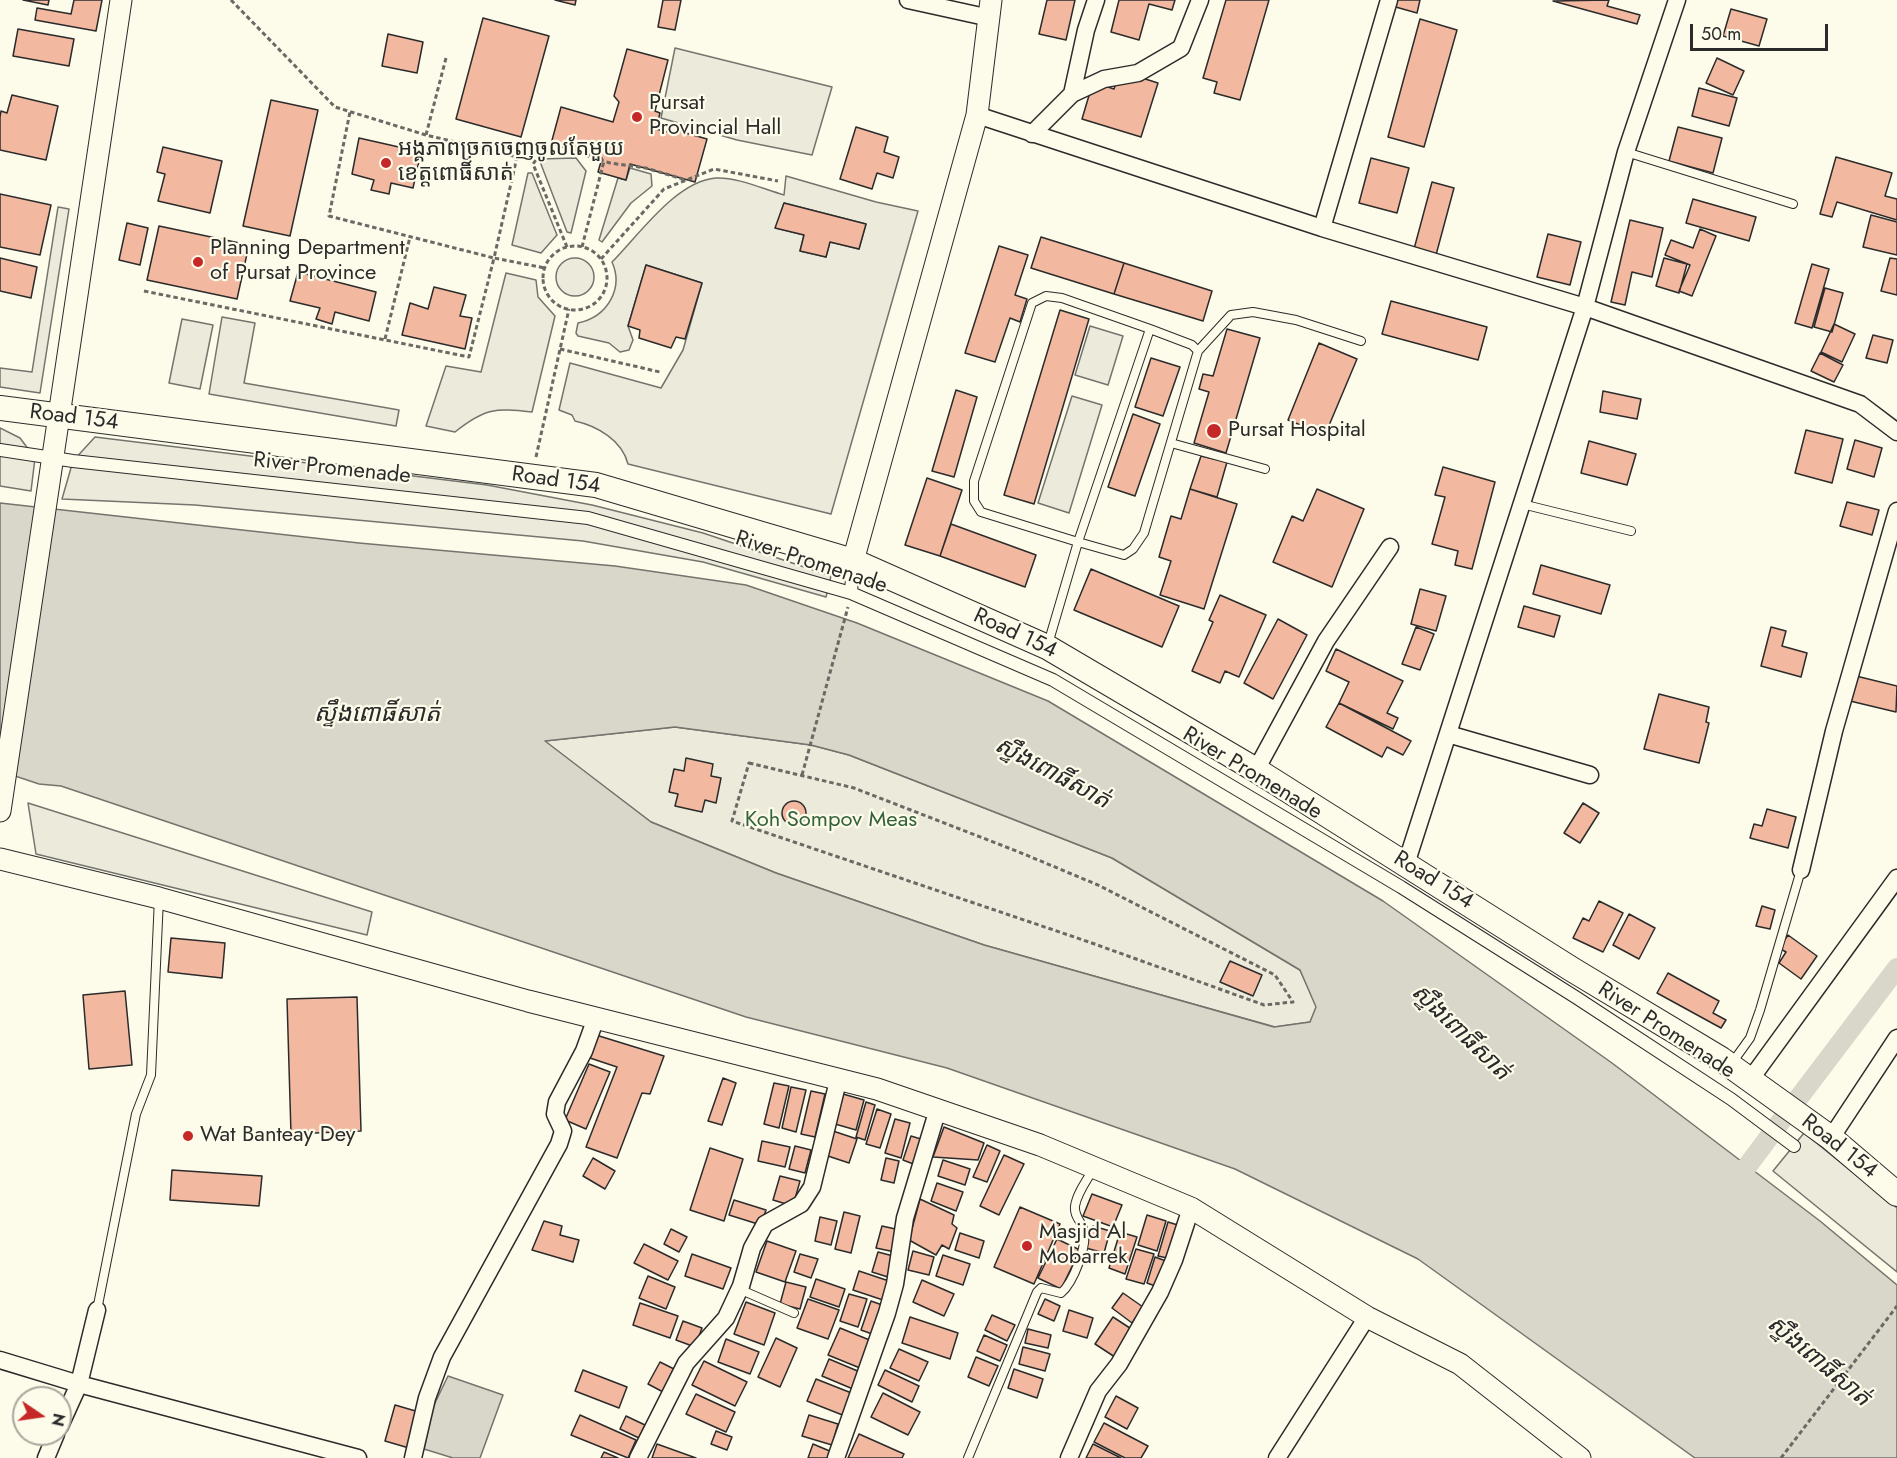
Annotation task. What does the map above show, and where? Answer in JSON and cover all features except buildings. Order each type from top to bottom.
[{"type":"main road","name":"Road 154","points":[[0,408],[596,485],[853,561],[1047,647],[1256,770],[1730,1066],[1830,1138],[1897,1194]]},
{"type":"street","points":[[1,803],[49,492],[58,415],[120,0]]},
{"type":"street","points":[[851,593],[853,561],[977,115],[991,9],[908,0]]},
{"type":"street","points":[[1072,94],[1086,30],[1096,0]]},
{"type":"street","points":[[1032,134],[1072,94],[1104,79],[1138,73],[1181,48],[1200,0]]},
{"type":"street","points":[[1322,228],[1389,0]]},
{"type":"street","points":[[1406,864],[1586,307],[1626,152],[1677,0]]},
{"type":"street","points":[[977,115],[1322,228],[1586,307],[1860,404],[1897,432]]},
{"type":"street","name":"River Promenade","points":[[0,450],[73,461],[588,518],[851,593],[1053,680],[1401,887],[1577,998],[1742,1107],[1792,1145]]},
{"type":"street","points":[[1801,870],[1834,731],[1897,511]]},
{"type":"street","points":[[1256,770],[1326,641],[1390,547]]},
{"type":"street","points":[[1448,734],[1590,775]]},
{"type":"street","points":[[0,859],[159,898],[596,1018],[877,1089],[938,1109],[1094,1167],[1191,1208],[1367,1317],[1460,1364],[1580,1458]]},
{"type":"street","points":[[1750,1080],[1897,878]]},
{"type":"street","points":[[413,1458],[427,1398],[442,1357],[560,1144],[563,1131],[555,1114],[557,1102],[584,1051],[596,1018]]},
{"type":"street","points":[[1830,1138],[1897,1038]]},
{"type":"street","points":[[638,1458],[686,1363],[726,1318],[739,1289],[752,1248],[765,1224],[801,1204],[812,1187],[838,1081]]},
{"type":"street","points":[[836,1458],[887,1313],[895,1284],[905,1218],[938,1109]]},
{"type":"street","points":[[1070,1458],[1098,1391],[1119,1364],[1160,1292],[1174,1260],[1191,1208]]},
{"type":"street","points":[[72,1399],[79,1384],[97,1310]]},
{"type":"street","points":[[1277,1458],[1367,1317]]},
{"type":"street","points":[[0,1360],[79,1384],[350,1457]]},
{"type":"lane","points":[[1626,152],[1793,204]]},
{"type":"lane","points":[[1198,351],[1192,345],[1062,298],[1046,296],[1032,303],[974,481],[974,501],[981,512],[1124,555],[1133,549],[1144,533],[1198,351],[1231,315],[1253,312],[1296,320],[1361,341]]},
{"type":"lane","points":[[1047,647],[1078,542],[1150,329]]},
{"type":"lane","points":[[1171,443],[1265,469]]},
{"type":"lane","points":[[1522,504],[1631,531]]},
{"type":"lane","points":[[1730,1066],[1750,1038],[1801,870]]},
{"type":"lane","points":[[97,1310],[136,1114],[151,1075],[159,898]]},
{"type":"lane","points":[[968,1458],[1037,1292],[1041,1288],[1061,1293],[1066,1288],[1081,1258],[1084,1230],[1076,1217],[1075,1208],[1094,1167]]},
{"type":"lane","points":[[739,1289],[794,1313]]},
{"type":"path","points":[[144,291],[469,357],[517,157],[426,135],[335,107],[231,0]]},
{"type":"path","points":[[426,135],[446,58]]},
{"type":"path","points":[[350,112],[329,216],[494,258],[545,268]]},
{"type":"path","points":[[567,247],[533,164],[543,150],[567,148],[604,161],[645,168],[686,180]]},
{"type":"path","points":[[582,247],[604,161]]},
{"type":"path","points":[[601,259],[664,189],[714,169],[778,182]]},
{"type":"path","points":[[385,339],[410,237]]},
{"type":"path","points":[[567,247],[582,247],[595,253],[601,259],[607,277],[602,294],[588,307],[569,309],[551,298],[543,278],[545,268],[558,251],[567,247]]},
{"type":"path","points":[[532,477],[569,309]]},
{"type":"path","points":[[560,350],[660,372]]},
{"type":"path","points":[[802,775],[848,607]]},
{"type":"path","points":[[748,763],[802,775],[854,788],[1098,885],[1275,975],[1293,1002],[1263,1005],[1089,942],[732,821],[748,763]]},
{"type":"path","points":[[1781,1458],[1897,1306]]},
{"type":"green space","points":[[576,158],[586,171],[571,233],[567,232],[539,159]]},
{"type":"green space","points":[[630,168],[651,174],[652,186],[631,203],[602,242],[599,240],[618,178],[626,180]]},
{"type":"green space","points":[[528,173],[532,173],[557,235],[541,253],[512,245]]},
{"type":"green space","points":[[786,176],[876,202],[918,211],[831,514],[628,464],[625,455],[608,435],[592,426],[575,421],[572,415],[559,410],[570,363],[661,388],[683,350],[702,283],[646,265],[628,326],[633,340],[629,350],[620,352],[609,343],[578,336],[576,333],[578,323],[597,315],[610,300],[616,282],[612,262],[659,211],[687,189],[701,181],[716,178],[741,181],[784,195]],"holes":[[[784,203],[866,224],[859,249],[830,242],[826,257],[800,251],[804,235],[776,228]]]},
{"type":"green space","points":[[58,207],[69,209],[40,393],[0,387],[0,368],[32,372]]},
{"type":"green space","points":[[575,258],[588,264],[594,277],[588,290],[575,296],[562,290],[556,277],[562,264]]},
{"type":"green space","points":[[506,273],[536,280],[538,297],[555,316],[532,412],[499,410],[483,414],[455,432],[426,426],[446,366],[481,372]]},
{"type":"green space","points":[[222,317],[255,323],[244,383],[399,410],[396,426],[209,394]]},
{"type":"green space","points":[[182,319],[213,325],[200,389],[169,383]]},
{"type":"green space","points":[[1090,326],[1123,336],[1108,385],[1075,375]]},
{"type":"green space","points":[[1072,396],[1102,405],[1069,513],[1038,503]]},
{"type":"green space","points":[[0,428],[20,438],[35,458],[31,491],[0,486]]},
{"type":"green space","points":[[95,437],[487,485],[592,505],[703,533],[831,576],[826,597],[703,562],[583,541],[195,505],[62,499],[73,461]]},
{"type":"green space","name":"Koh Sompov Meas","points":[[675,727],[811,745],[849,755],[1112,858],[1300,970],[1317,1007],[1310,1022],[1275,1027],[984,945],[776,873],[651,822],[544,741]]},
{"type":"green space","points":[[28,803],[372,912],[367,935],[36,854]]},
{"type":"green space","points":[[1804,1133],[1897,1208],[1897,1272],[1773,1171]]},
{"type":"shaded area","points":[[675,48],[832,87],[812,155],[737,140],[661,118]]},
{"type":"water","name":"ស្ទឹងពោធិ៍សាត់","points":[[0,503],[359,543],[615,566],[746,585],[857,623],[1048,701],[1383,901],[1612,1063],[1820,1221],[1897,1285],[1897,1458],[1695,1458],[1418,1259],[1235,1169],[947,1068],[746,1017],[61,786],[39,784],[0,771]],"holes":[[[675,727],[811,745],[849,755],[1112,858],[1300,970],[1316,1007],[1310,1022],[1274,1027],[984,945],[776,873],[651,822],[545,741]]]},
{"type":"water","points":[[448,1376],[503,1395],[480,1458],[453,1458],[424,1449],[433,1407]]},
{"type":"waterway","points":[[1794,1104],[1897,968]]},
{"type":"waterway","points":[[1731,1188],[1790,1109]]},
{"type":"place","name":"Pursat Provincial Hall","points":[[637,117]]},
{"type":"place","name":"អង្គភាពច្រកចេញចូលតែមួយ ខេត្តពោធិ៍សាត់","points":[[386,163]]},
{"type":"place","name":"Planning Department of Pursat Province","points":[[198,262]]},
{"type":"place","name":"Pursat Hospital","points":[[1214,431]]},
{"type":"place","name":"Wat Banteay Dey","points":[[188,1136]]},
{"type":"place","name":"Masjid Al Mobarrek","points":[[1027,1246]]}]
